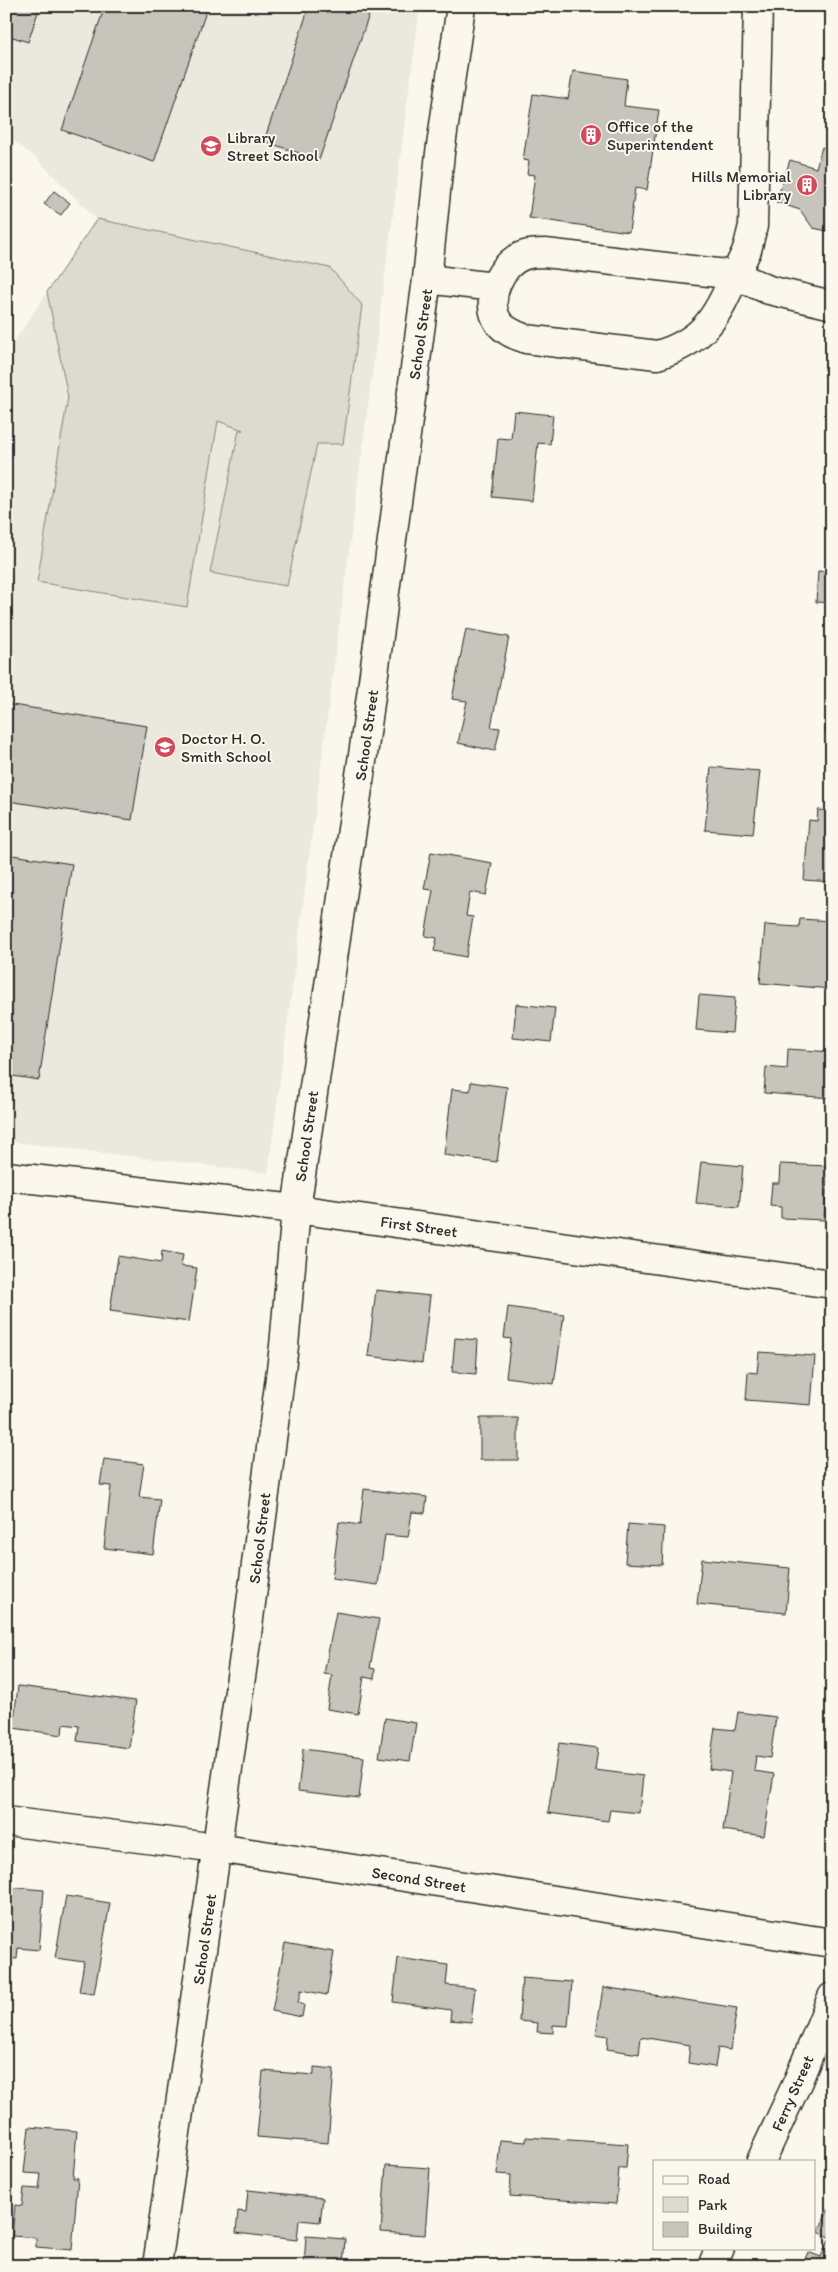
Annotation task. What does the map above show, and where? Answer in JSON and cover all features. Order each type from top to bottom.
[{"type":"street","name":"School Street","points":[[156,2266],[246,1642],[284,1346],[296,1209],[364,748],[427,279],[440,153],[461,6]]},
{"type":"street","points":[[758,6],[753,226],[747,250],[735,275],[722,306],[707,328],[694,340],[677,350],[657,355],[526,339],[510,332],[498,322],[494,307],[494,287],[509,264],[524,255],[544,253],[735,275],[769,290],[832,305]]},
{"type":"street","points":[[427,279],[494,287]]},
{"type":"street","name":"First Street","points":[[6,1176],[296,1209],[832,1284]]},
{"type":"street","name":"Second Street","points":[[6,1821],[217,1848],[832,1943]]},
{"type":"street","name":"Ferry Street","points":[[761,2160],[798,2081],[832,1997]]},
{"type":"street","points":[[712,2266],[719,2250]]},
{"type":"shaded area","name":"Doctor H. O. Smith School","points":[[6,6],[420,6],[268,1173],[6,1141],[6,354],[96,219],[36,158],[6,135]]},
{"type":"green space","points":[[97,219],[330,268],[362,305],[343,444],[317,444],[287,586],[210,573],[239,430],[243,430],[218,421],[187,607],[37,582],[68,397],[47,292]]},
{"type":"building","points":[[6,6],[40,6],[28,42],[10,36],[6,46]]},
{"type":"building","points":[[105,6],[208,6],[154,162],[62,130]]},
{"type":"building","points":[[287,6],[372,6],[319,160],[264,141],[307,13]]},
{"type":"building","name":"Office of the Superintendent","points":[[573,71],[627,79],[624,106],[659,110],[647,190],[635,188],[629,232],[529,218],[535,175],[527,174],[529,161],[523,160],[533,94],[568,99]]},
{"type":"building","name":"Hills Memorial Library","points":[[822,147],[832,150],[832,232],[813,228],[800,210],[776,202],[790,160],[816,168]]},
{"type":"building","points":[[54,191],[70,203],[61,215],[44,204]]},
{"type":"building","points":[[514,411],[553,415],[550,444],[538,443],[532,501],[492,497],[498,438],[511,439]]},
{"type":"building","points":[[818,571],[832,572],[832,603],[816,602]]},
{"type":"building","points":[[466,629],[509,637],[491,727],[500,728],[495,751],[458,743],[467,701],[452,699]]},
{"type":"building","points":[[832,666],[832,733],[825,732]]},
{"type":"building","points":[[6,704],[147,726],[132,820],[8,801],[6,814]]},
{"type":"building","points":[[711,767],[760,771],[753,834],[705,830]]},
{"type":"building","points":[[818,810],[832,811],[832,882],[804,880],[809,820],[817,821]]},
{"type":"building","points":[[431,852],[492,863],[486,895],[470,892],[466,916],[473,917],[466,957],[434,951],[437,938],[425,936],[433,890],[424,889]]},
{"type":"building","points":[[6,854],[72,864],[39,1080],[6,1075]]},
{"type":"building","points":[[800,919],[832,921],[832,989],[760,983],[765,925],[799,927]]},
{"type":"building","points":[[699,995],[735,998],[732,1033],[696,1030]]},
{"type":"building","points":[[516,1004],[555,1008],[551,1042],[513,1038]]},
{"type":"building","points":[[788,1049],[832,1052],[832,1098],[764,1093],[766,1067],[787,1069]]},
{"type":"building","points":[[471,1082],[507,1087],[497,1162],[444,1155],[452,1089],[470,1091]]},
{"type":"building","points":[[701,1162],[743,1166],[739,1207],[696,1203]]},
{"type":"building","points":[[780,1164],[828,1166],[824,1220],[781,1218],[781,1207],[770,1206],[772,1183],[779,1183]]},
{"type":"building","points":[[162,1251],[183,1255],[181,1266],[197,1268],[189,1322],[110,1311],[118,1256],[161,1263]]},
{"type":"building","points":[[376,1290],[430,1296],[422,1363],[368,1356]]},
{"type":"building","points":[[508,1307],[564,1315],[554,1384],[506,1377],[511,1339],[504,1338]]},
{"type":"building","points":[[455,1338],[478,1340],[476,1374],[452,1372]]},
{"type":"building","points":[[759,1352],[815,1356],[811,1405],[746,1400],[748,1372],[757,1373]]},
{"type":"building","points":[[480,1418],[518,1418],[518,1460],[480,1460]]},
{"type":"building","points":[[104,1459],[144,1464],[139,1497],[160,1499],[153,1554],[104,1548],[111,1486],[100,1485]]},
{"type":"building","points":[[364,1489],[427,1497],[425,1513],[412,1512],[408,1537],[385,1535],[378,1585],[332,1579],[339,1522],[360,1525]]},
{"type":"building","points":[[628,1524],[664,1527],[662,1565],[625,1563]]},
{"type":"building","points":[[702,1559],[790,1568],[786,1613],[697,1604]]},
{"type":"building","points":[[336,1612],[379,1619],[370,1668],[375,1669],[374,1679],[364,1677],[358,1714],[327,1709],[332,1675],[324,1674]]},
{"type":"building","points":[[18,1686],[136,1701],[129,1748],[77,1741],[79,1726],[63,1724],[62,1735],[13,1728]]},
{"type":"building","points":[[738,1712],[776,1717],[770,1758],[756,1756],[754,1771],[774,1774],[764,1836],[723,1830],[731,1772],[709,1769],[715,1728],[735,1730]]},
{"type":"building","points":[[385,1718],[416,1723],[410,1761],[379,1757]]},
{"type":"building","points":[[559,1743],[598,1748],[595,1770],[643,1776],[639,1813],[610,1810],[608,1821],[548,1813]]},
{"type":"building","points":[[303,1749],[364,1757],[359,1798],[298,1791]]},
{"type":"building","points":[[6,1887],[44,1890],[39,1950],[18,1948],[17,1959],[6,1958]]},
{"type":"building","points":[[66,1896],[110,1903],[94,1994],[79,1992],[84,1962],[55,1958]]},
{"type":"building","points":[[285,1943],[334,1952],[327,1995],[301,1990],[298,2003],[304,2005],[302,2017],[272,2011]]},
{"type":"building","points":[[398,1958],[448,1965],[446,1985],[475,1988],[471,2022],[450,2020],[451,2010],[393,2002]]},
{"type":"building","points":[[522,1978],[572,1982],[568,2026],[553,2025],[553,2033],[537,2032],[538,2023],[519,2021]]},
{"type":"building","points":[[603,1987],[737,2008],[730,2050],[718,2048],[715,2067],[688,2063],[690,2045],[641,2037],[639,2054],[607,2049],[608,2036],[596,2034]]},
{"type":"building","points":[[314,2067],[334,2069],[328,2143],[257,2137],[263,2071],[314,2075]]},
{"type":"building","points":[[29,2127],[77,2131],[73,2178],[78,2178],[72,2250],[36,2247],[36,2238],[12,2236],[15,2205],[22,2206],[24,2188],[39,2189],[41,2174],[24,2173]]},
{"type":"building","points":[[526,2137],[628,2144],[626,2168],[619,2168],[616,2204],[510,2196],[511,2175],[497,2174],[500,2140],[526,2142]]},
{"type":"building","points":[[386,2165],[430,2168],[425,2235],[381,2232]]},
{"type":"building","points":[[248,2190],[323,2198],[320,2222],[299,2220],[297,2240],[236,2233],[238,2211],[246,2212]]},
{"type":"building","points":[[829,2209],[832,2210],[832,2266],[802,2266],[808,2252],[821,2257],[830,2237],[818,2232]]},
{"type":"building","points":[[306,2236],[345,2239],[343,2266],[304,2266]]},
{"type":"place","name":"Office of the Superintendent","points":[[591,135]]},
{"type":"place","name":"Library Street School","points":[[211,146]]},
{"type":"place","name":"Hills Memorial Library","points":[[807,185]]},
{"type":"place","name":"Doctor H. O. Smith School","points":[[165,747]]}]
